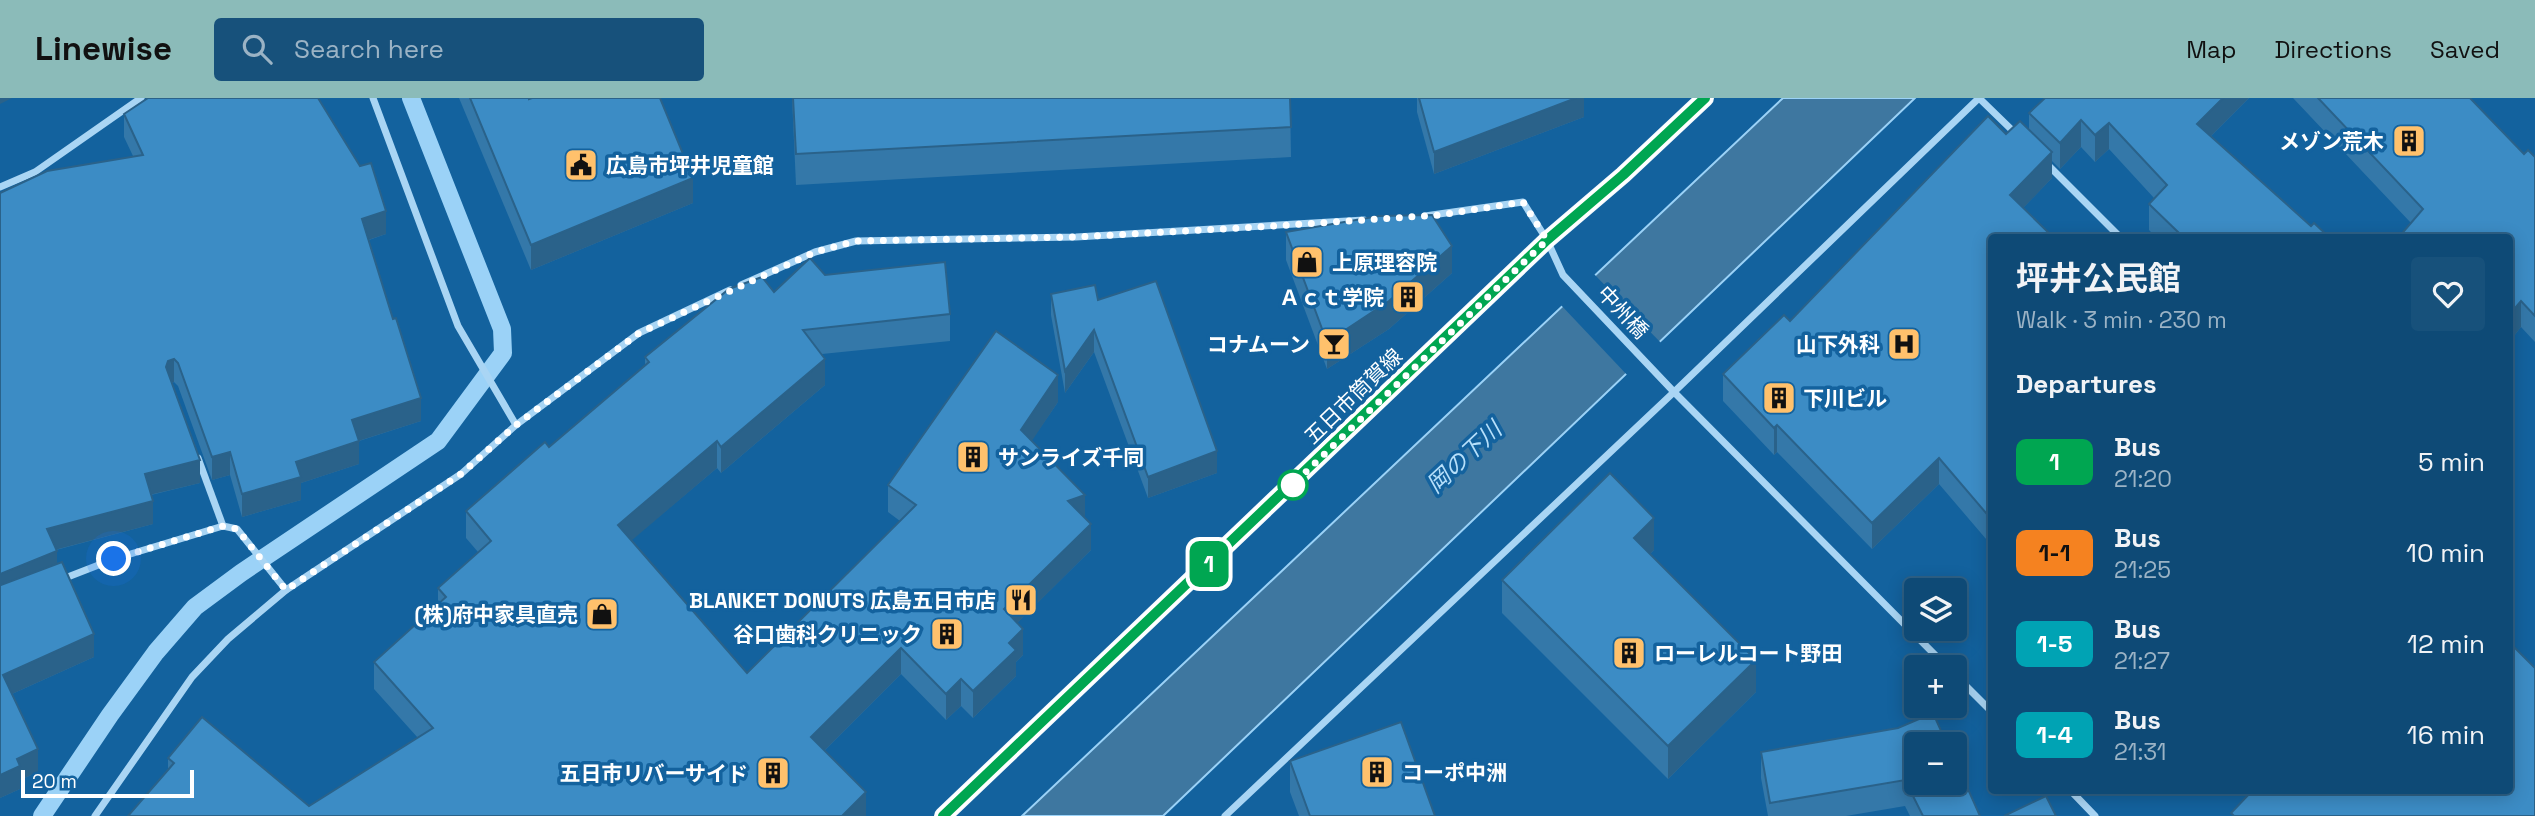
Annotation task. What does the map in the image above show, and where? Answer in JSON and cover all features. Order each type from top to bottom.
[{"type":"main road","name":"五日市筒賀線","points":[[943,816],[1547,240],[1623,175],[1705,98]]},
{"type":"street","points":[[0,187],[35,172],[141,98]]},
{"type":"street","points":[[373,98],[458,326],[516,425]]},
{"type":"street","points":[[1225,816],[1674,392],[1979,98],[2026,144]]},
{"type":"street","points":[[2035,153],[2117,234]]},
{"type":"street","name":"中州橋","points":[[1414,216],[1523,202],[1547,240],[1563,275],[1674,392],[1935,655]]},
{"type":"street","points":[[95,816],[192,677],[228,639],[285,588],[461,474],[516,425],[639,333],[815,252],[856,241],[1076,237],[1375,219]]},
{"type":"street","points":[[195,451],[223,526]]},
{"type":"street","points":[[51,583],[114,559],[223,526],[237,529],[285,588]]},
{"type":"street","points":[[1967,687],[1988,708]]},
{"type":"street","points":[[2073,794],[2095,816]]},
{"type":"water","name":"岡の下川","points":[[1783,98],[1915,98],[1163,816],[1022,816]]},
{"type":"pier","points":[[1593,273],[1663,345],[1629,377],[1560,304]]},
{"type":"building","points":[[148,98],[318,98],[360,166],[371,163],[386,211],[362,219],[421,398],[352,420],[359,441],[296,462],[301,477],[242,494],[230,452],[212,457],[178,363],[174,359],[168,361],[166,367],[200,460],[145,474],[153,501],[47,529],[57,551],[0,574],[0,193],[47,171],[143,155],[124,114]]},
{"type":"building","points":[[470,98],[660,98],[693,178],[531,245]]},
{"type":"building","points":[[793,98],[1290,98],[1291,127],[796,154]]},
{"type":"building","points":[[1419,98],[1576,98],[1434,152]]},
{"type":"building","points":[[2045,98],[2223,98],[2197,124],[2311,226],[2314,223],[2326,234],[2180,234],[2149,204],[2167,185],[2109,123],[2095,135],[2081,120],[2060,143],[2029,113]]},
{"type":"building","name":"メゾン荒木","points":[[2318,98],[2470,98],[2524,154],[2528,150],[2535,157],[2535,316],[2521,301],[2513,310],[2513,234],[2401,234],[2423,209]]},
{"type":"building","points":[[1988,116],[2006,134],[2020,121],[2052,152],[2010,195],[2050,234],[1988,234],[1988,515],[1939,458],[1872,523],[1777,425],[1774,428],[1723,374],[1784,315],[1790,321]]},
{"type":"building","points":[[1432,215],[1452,246],[1389,301],[1327,342],[1286,232],[1379,216]]},
{"type":"building","points":[[810,258],[825,275],[945,262],[950,314],[803,330],[825,359],[721,447],[717,441],[618,525],[747,673],[916,505],[888,485],[996,331],[1058,375],[1021,430],[1085,495],[1068,501],[1091,524],[1004,609],[1023,629],[1009,643],[1016,650],[973,691],[961,679],[946,694],[901,648],[811,737],[866,792],[842,816],[128,816],[174,763],[168,758],[202,717],[309,806],[433,728],[374,662],[446,597],[438,588],[491,541],[466,511],[545,442],[549,447],[649,362],[645,357],[729,289],[762,277],[774,292]]},
{"type":"building","points":[[1156,281],[1217,451],[1148,477],[1094,330],[1065,371],[1051,294],[1095,285],[1098,300]]},
{"type":"building","name":"ローレルコート野田","points":[[1610,473],[1654,518],[1634,538],[1756,660],[1668,746],[1502,580]]},
{"type":"building","points":[[62,562],[94,634],[3,675],[38,749],[17,759],[20,766],[0,775],[0,585]]},
{"type":"building","points":[[2513,646],[2535,668],[2535,816],[2234,816],[2231,813],[2249,794],[2513,794]]},
{"type":"building","points":[[1921,718],[1935,718],[1942,732],[1904,732],[1904,780],[1770,803],[1761,752],[1898,728]]},
{"type":"building","points":[[1401,722],[1435,816],[1310,816],[1290,761]]},
{"type":"building","points":[[1967,787],[1980,816],[1923,816],[1912,795],[1967,795]]},
{"type":"building","points":[[2046,796],[2056,816],[2004,816]]},
{"type":"waterway","points":[[42,816],[156,652],[195,607],[241,573],[438,441],[503,353],[502,329],[411,98]]},
{"type":"bus line","name":"1","points":[[943,816],[1547,240],[1623,175],[1705,98]]},
{"type":"place","name":"メゾン荒木","points":[[2409,141]]},
{"type":"place","name":"広島市坪井児童館","points":[[581,165]]},
{"type":"place","name":"上原理容院","points":[[1307,262]]},
{"type":"place","name":"Ａｃｔ学院","points":[[1408,297]]},
{"type":"place","name":"コナムーン","points":[[1334,344]]},
{"type":"place","name":"山下外科","points":[[1904,344]]},
{"type":"place","name":"下川ビル","points":[[1779,398]]},
{"type":"place","name":"サンライズ千同","points":[[973,457]]},
{"type":"place","name":"BLANKET DONUTS 広島五日市店","points":[[1021,600]]},
{"type":"place","name":"(株)府中家具直売","points":[[602,614]]},
{"type":"place","name":"谷口歯科クリニック","points":[[947,634]]},
{"type":"place","name":"ローレルコート野田","points":[[1629,653]]},
{"type":"place","name":"コーポ中洲","points":[[1377,772]]},
{"type":"place","name":"五日市リバーサイド","points":[[773,773]]},
{"type":"route","points":[[114,559],[223,526],[237,529],[286,590],[461,474],[516,425],[639,333],[815,252],[856,241],[1076,237],[1258,227],[1440,215],[1523,202],[1547,240],[1283,494],[1293,485]]}]
